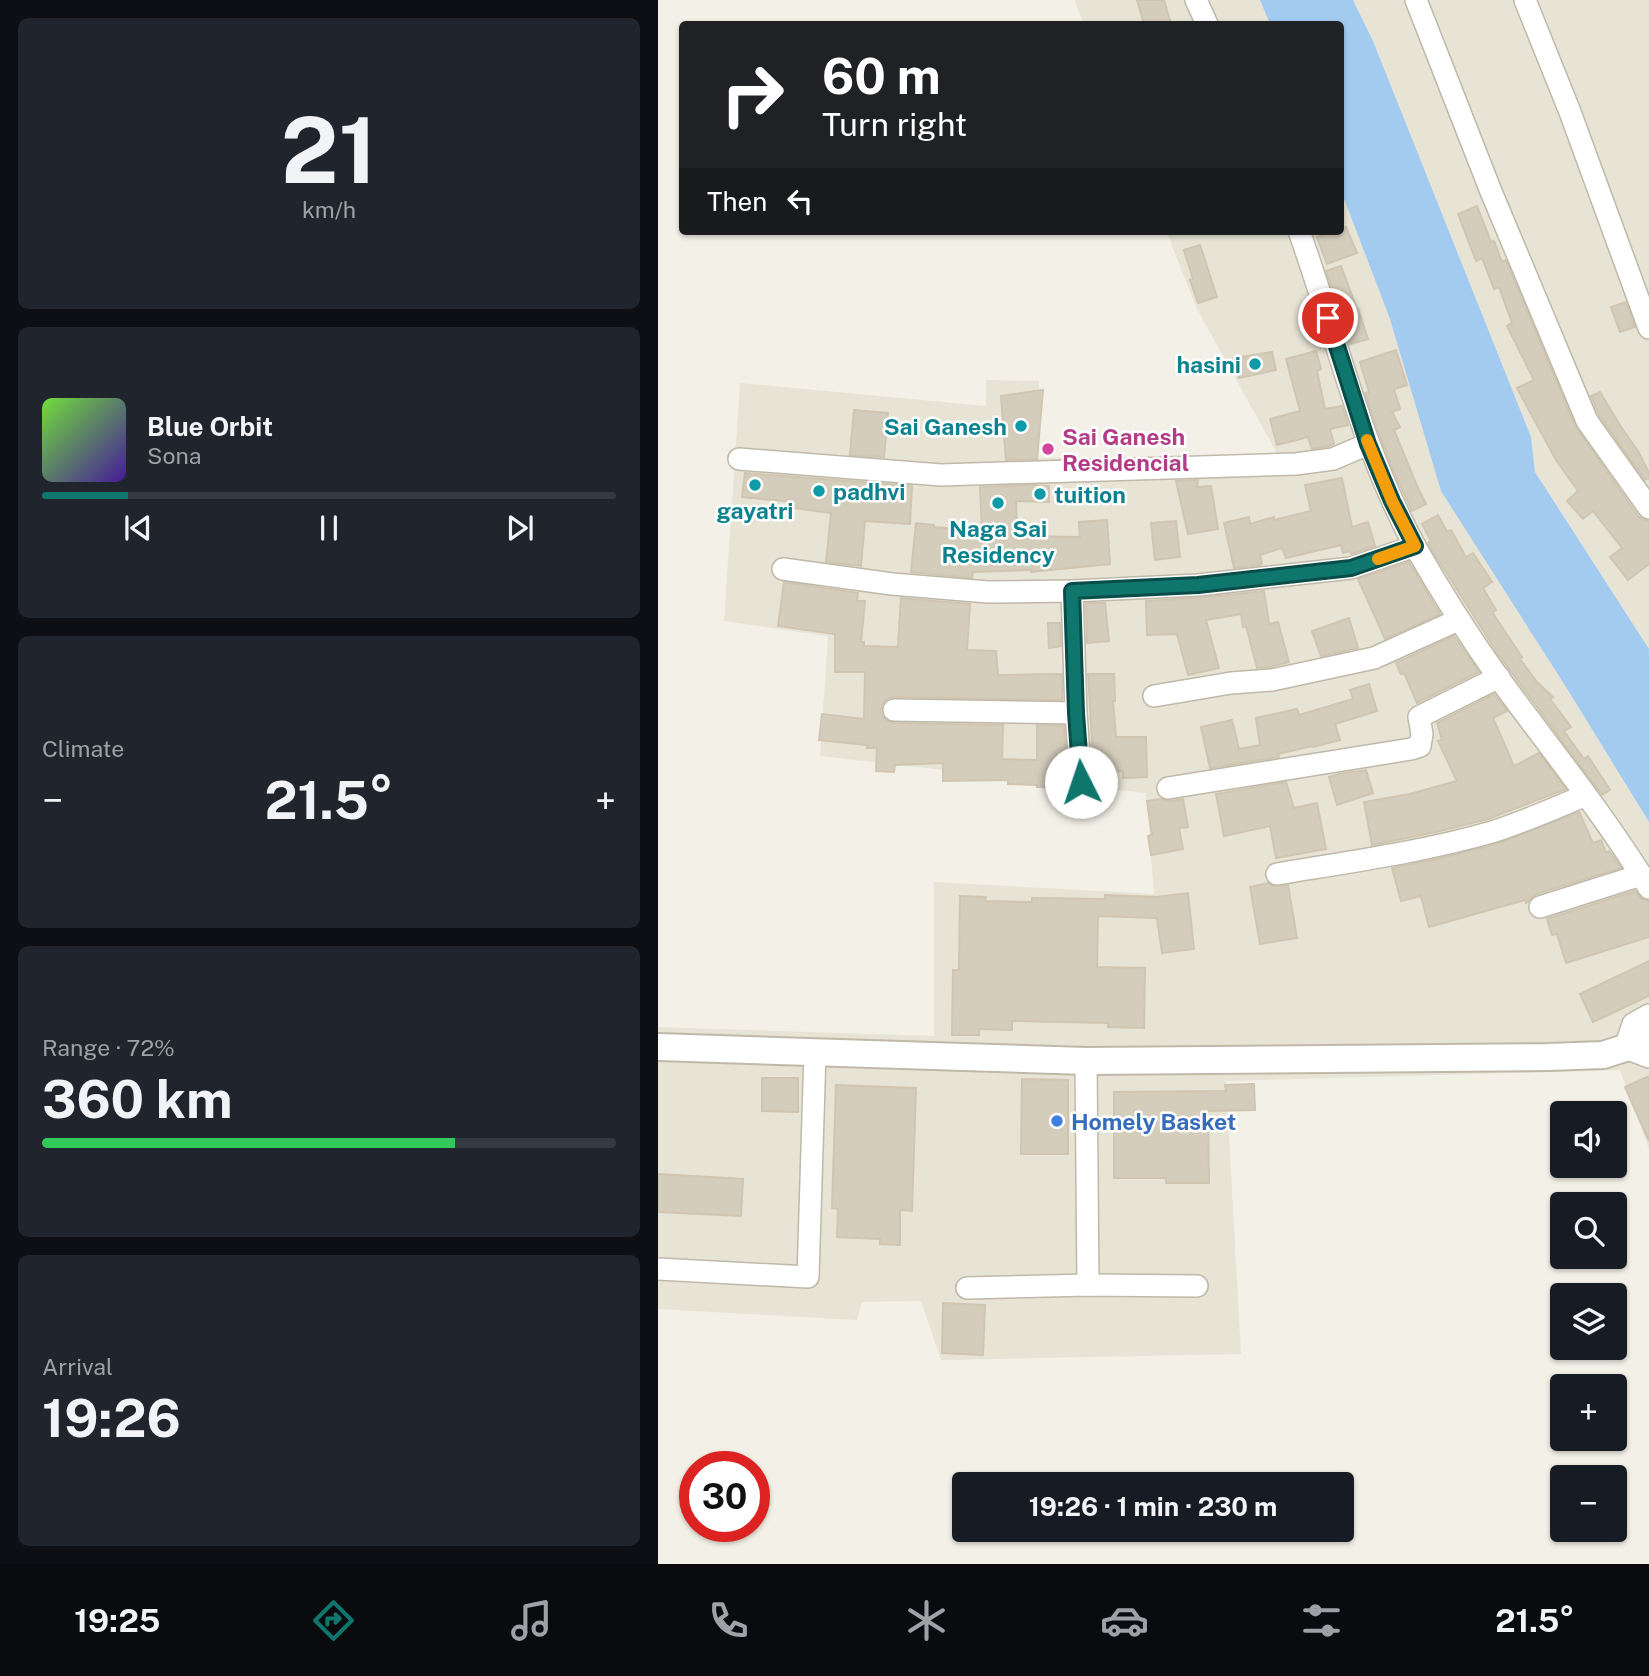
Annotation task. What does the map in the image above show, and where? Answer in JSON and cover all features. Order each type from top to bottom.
[{"type":"street","points":[[1196,0],[1206,21]]},
{"type":"street","points":[[1416,0],[1490,189],[1587,421],[1649,508]]},
{"type":"street","points":[[1525,0],[1570,111],[1649,328]]},
{"type":"street","points":[[1300,235],[1368,444],[1415,546],[1458,620],[1586,795],[1645,881],[1539,906]]},
{"type":"street","points":[[739,459],[942,475],[1296,464],[1333,459],[1368,444]]},
{"type":"street","points":[[783,569],[892,584],[988,592],[1072,591],[1198,585],[1351,568],[1415,546]]},
{"type":"street","points":[[1072,591],[1081,782]]},
{"type":"street","points":[[1154,696],[1231,683],[1272,680],[1374,658],[1458,620]]},
{"type":"street","points":[[1168,788],[1411,750],[1420,746],[1422,734],[1419,718],[1499,677]]},
{"type":"street","points":[[894,710],[1076,713]]},
{"type":"street","points":[[1277,874],[1392,856],[1470,838],[1520,822],[1586,795]]},
{"type":"street","points":[[1637,1052],[1633,1024],[1649,1015]]},
{"type":"street","points":[[658,1047],[1086,1061],[1548,1057],[1637,1052],[1649,1036]]},
{"type":"street","points":[[658,1269],[807,1276],[815,1053]]},
{"type":"street","points":[[1086,1061],[1088,1286]]},
{"type":"street","points":[[967,1288],[1197,1286]]},
{"type":"shaded area","points":[[1074,0],[1260,0],[1269,21],[1083,21]]},
{"type":"shaded area","points":[[1353,0],[1649,0],[1649,649],[1535,472],[1531,437],[1373,41]]},
{"type":"shaded area","points":[[1344,199],[1390,319],[1566,687],[1649,822],[1649,1149],[1620,1070],[1226,1081],[1241,1354],[941,1360],[921,1301],[862,1302],[857,1320],[658,1309],[658,1027],[934,1036],[934,882],[1154,894],[1146,793],[820,756],[828,636],[724,621],[740,383],[986,406],[986,380],[1039,381],[1039,458],[1279,457],[1197,309],[1168,235],[1344,235]]},
{"type":"water","points":[[1260,0],[1353,0],[1373,41],[1531,437],[1535,472],[1649,649],[1649,822],[1441,491],[1390,319],[1344,199],[1344,21],[1269,21]]},
{"type":"building","points":[[1137,0],[1164,0],[1170,21],[1143,21]]},
{"type":"building","points":[[1477,206],[1491,242],[1494,241],[1502,262],[1506,260],[1575,426],[1638,516],[1649,521],[1649,564],[1628,580],[1610,557],[1622,548],[1593,511],[1583,519],[1567,501],[1578,491],[1556,460],[1517,388],[1534,380],[1507,326],[1512,323],[1499,287],[1494,289],[1482,258],[1476,261],[1458,214]]},
{"type":"building","points":[[1344,228],[1357,253],[1327,264],[1317,237],[1344,235]]},
{"type":"building","points":[[1200,245],[1217,297],[1198,303],[1184,250]]},
{"type":"building","points":[[1341,266],[1368,339],[1350,344],[1326,271]]},
{"type":"building","points":[[1626,302],[1635,327],[1620,332],[1611,307]]},
{"type":"building","points":[[1396,350],[1407,385],[1394,389],[1400,409],[1392,412],[1400,427],[1394,430],[1426,504],[1412,511],[1377,428],[1365,393],[1369,392],[1360,362]]},
{"type":"building","points":[[1316,351],[1321,369],[1317,371],[1325,409],[1342,406],[1348,425],[1330,429],[1334,444],[1329,446],[1312,449],[1308,437],[1277,445],[1270,419],[1300,411],[1286,359]]},
{"type":"building","name":"hasini","points":[[1272,352],[1276,370],[1239,378],[1234,358]]},
{"type":"building","name":"Sai Ganesh","points":[[1043,390],[1037,459],[1006,460],[1001,396]]},
{"type":"building","points":[[1600,392],[1638,451],[1649,478],[1645,480],[1599,415],[1591,396]]},
{"type":"building","points":[[854,410],[888,413],[884,457],[850,455]]},
{"type":"building","points":[[745,473],[912,486],[910,524],[865,521],[861,566],[826,562],[831,513],[793,508],[794,502],[742,497]]},
{"type":"building","points":[[1342,478],[1352,527],[1368,522],[1375,546],[1351,554],[1350,551],[1343,553],[1341,545],[1286,558],[1282,548],[1260,555],[1260,565],[1234,568],[1224,523],[1249,517],[1250,524],[1311,511],[1305,485]]},
{"type":"building","points":[[1198,480],[1197,487],[1211,486],[1218,529],[1188,534],[1176,481]]},
{"type":"building","points":[[1049,486],[1049,502],[1016,501],[1017,536],[1080,537],[1079,522],[1107,520],[1110,564],[1031,572],[973,572],[972,578],[911,572],[916,523],[982,531],[980,487]]},
{"type":"building","points":[[1438,515],[1447,532],[1451,530],[1466,557],[1473,553],[1492,582],[1483,588],[1496,610],[1492,612],[1522,657],[1520,659],[1537,682],[1553,697],[1550,699],[1571,727],[1564,731],[1584,759],[1588,756],[1610,790],[1602,795],[1498,654],[1428,543],[1431,541],[1422,524]]},
{"type":"building","points":[[1176,521],[1180,557],[1155,560],[1151,523]]},
{"type":"building","points":[[1409,562],[1440,614],[1385,639],[1358,579]]},
{"type":"building","points":[[784,582],[858,593],[857,601],[865,601],[861,642],[864,642],[864,646],[898,647],[901,598],[970,604],[967,650],[996,651],[998,675],[1062,674],[1062,700],[894,697],[883,703],[882,716],[894,723],[1003,725],[1002,759],[1037,760],[1037,725],[1064,726],[1067,787],[1008,784],[1008,780],[943,781],[943,763],[895,765],[894,772],[876,771],[877,748],[819,740],[822,714],[864,719],[865,672],[835,672],[835,634],[778,626]]},
{"type":"building","points":[[1264,591],[1269,624],[1278,622],[1289,662],[1257,668],[1241,614],[1206,620],[1219,668],[1188,675],[1177,634],[1147,635],[1146,601]]},
{"type":"building","points":[[1086,603],[1105,603],[1109,641],[1087,643]]},
{"type":"building","points":[[1349,618],[1358,648],[1321,656],[1312,631]]},
{"type":"building","points":[[1048,623],[1060,623],[1061,646],[1049,648]]},
{"type":"building","points":[[1454,636],[1479,672],[1417,703],[1404,673],[1401,674],[1396,663]]},
{"type":"building","points":[[1088,674],[1114,674],[1116,737],[1146,737],[1147,777],[1123,778],[1123,771],[1094,773]]},
{"type":"building","points":[[1369,684],[1377,711],[1335,724],[1340,740],[1278,754],[1279,757],[1210,768],[1201,727],[1232,720],[1239,749],[1260,745],[1256,718],[1297,709],[1299,715],[1353,699],[1350,690]]},
{"type":"building","points":[[1494,694],[1507,711],[1493,718],[1514,766],[1539,753],[1566,789],[1488,819],[1372,845],[1364,802],[1410,794],[1457,781],[1438,741],[1442,740],[1437,723]]},
{"type":"building","points":[[1366,770],[1373,793],[1337,805],[1329,777]]},
{"type":"building","points":[[1286,782],[1294,808],[1317,803],[1326,849],[1276,858],[1270,826],[1224,836],[1216,794]]},
{"type":"building","points":[[1183,799],[1188,827],[1179,828],[1183,849],[1151,855],[1148,836],[1152,835],[1147,801]]},
{"type":"building","points":[[1579,812],[1593,843],[1601,840],[1606,853],[1609,851],[1621,868],[1536,894],[1526,903],[1525,900],[1429,927],[1421,896],[1401,901],[1392,868],[1496,844]]},
{"type":"building","points":[[1268,883],[1273,886],[1288,885],[1297,938],[1260,944],[1250,887]]},
{"type":"building","points":[[1635,891],[1642,899],[1649,901],[1649,937],[1566,963],[1557,934],[1552,935],[1547,919]]},
{"type":"building","points":[[1188,893],[1194,949],[1162,953],[1157,918],[1098,916],[1097,967],[1145,968],[1144,1028],[1108,1027],[1108,1023],[1012,1021],[1012,1030],[979,1029],[979,1035],[952,1035],[953,970],[959,970],[960,896],[986,897],[985,901],[1032,902],[1032,898],[1105,899],[1105,895],[1156,897]]},
{"type":"building","points":[[1649,961],[1649,996],[1593,1022],[1580,994]]},
{"type":"building","points":[[1649,1076],[1649,1141],[1625,1087]]},
{"type":"building","points":[[762,1078],[798,1078],[798,1112],[762,1111]]},
{"type":"building","points":[[1022,1079],[1068,1080],[1068,1154],[1021,1154]]},
{"type":"building","points":[[1254,1084],[1255,1110],[1208,1111],[1209,1183],[1166,1183],[1166,1178],[1114,1178],[1114,1092],[1226,1091],[1225,1085]]},
{"type":"building","points":[[836,1085],[916,1088],[912,1211],[900,1210],[900,1245],[880,1244],[880,1239],[837,1237],[838,1209],[832,1208]]},
{"type":"building","points":[[658,1174],[743,1179],[741,1216],[658,1212]]},
{"type":"building","points":[[943,1303],[985,1305],[983,1355],[942,1353]]},
{"type":"slow traffic","points":[[1367,440],[1392,501],[1415,546],[1378,559]]},
{"type":"place","name":"hasini","points":[[1255,364]]},
{"type":"place","name":"Sai Ganesh","points":[[1021,426]]},
{"type":"place","name":"Sai Ganesh Residencial","points":[[1048,449]]},
{"type":"place","name":"gayatri","points":[[755,485]]},
{"type":"place","name":"padhvi","points":[[819,491]]},
{"type":"place","name":"tuition","points":[[1040,494]]},
{"type":"place","name":"Naga Sai Residency","points":[[998,503]]},
{"type":"place","name":"Homely Basket","points":[[1057,1121]]},
{"type":"route","points":[[1081,782],[1072,591],[1198,585],[1351,568],[1415,546],[1368,444],[1328,318]]}]
